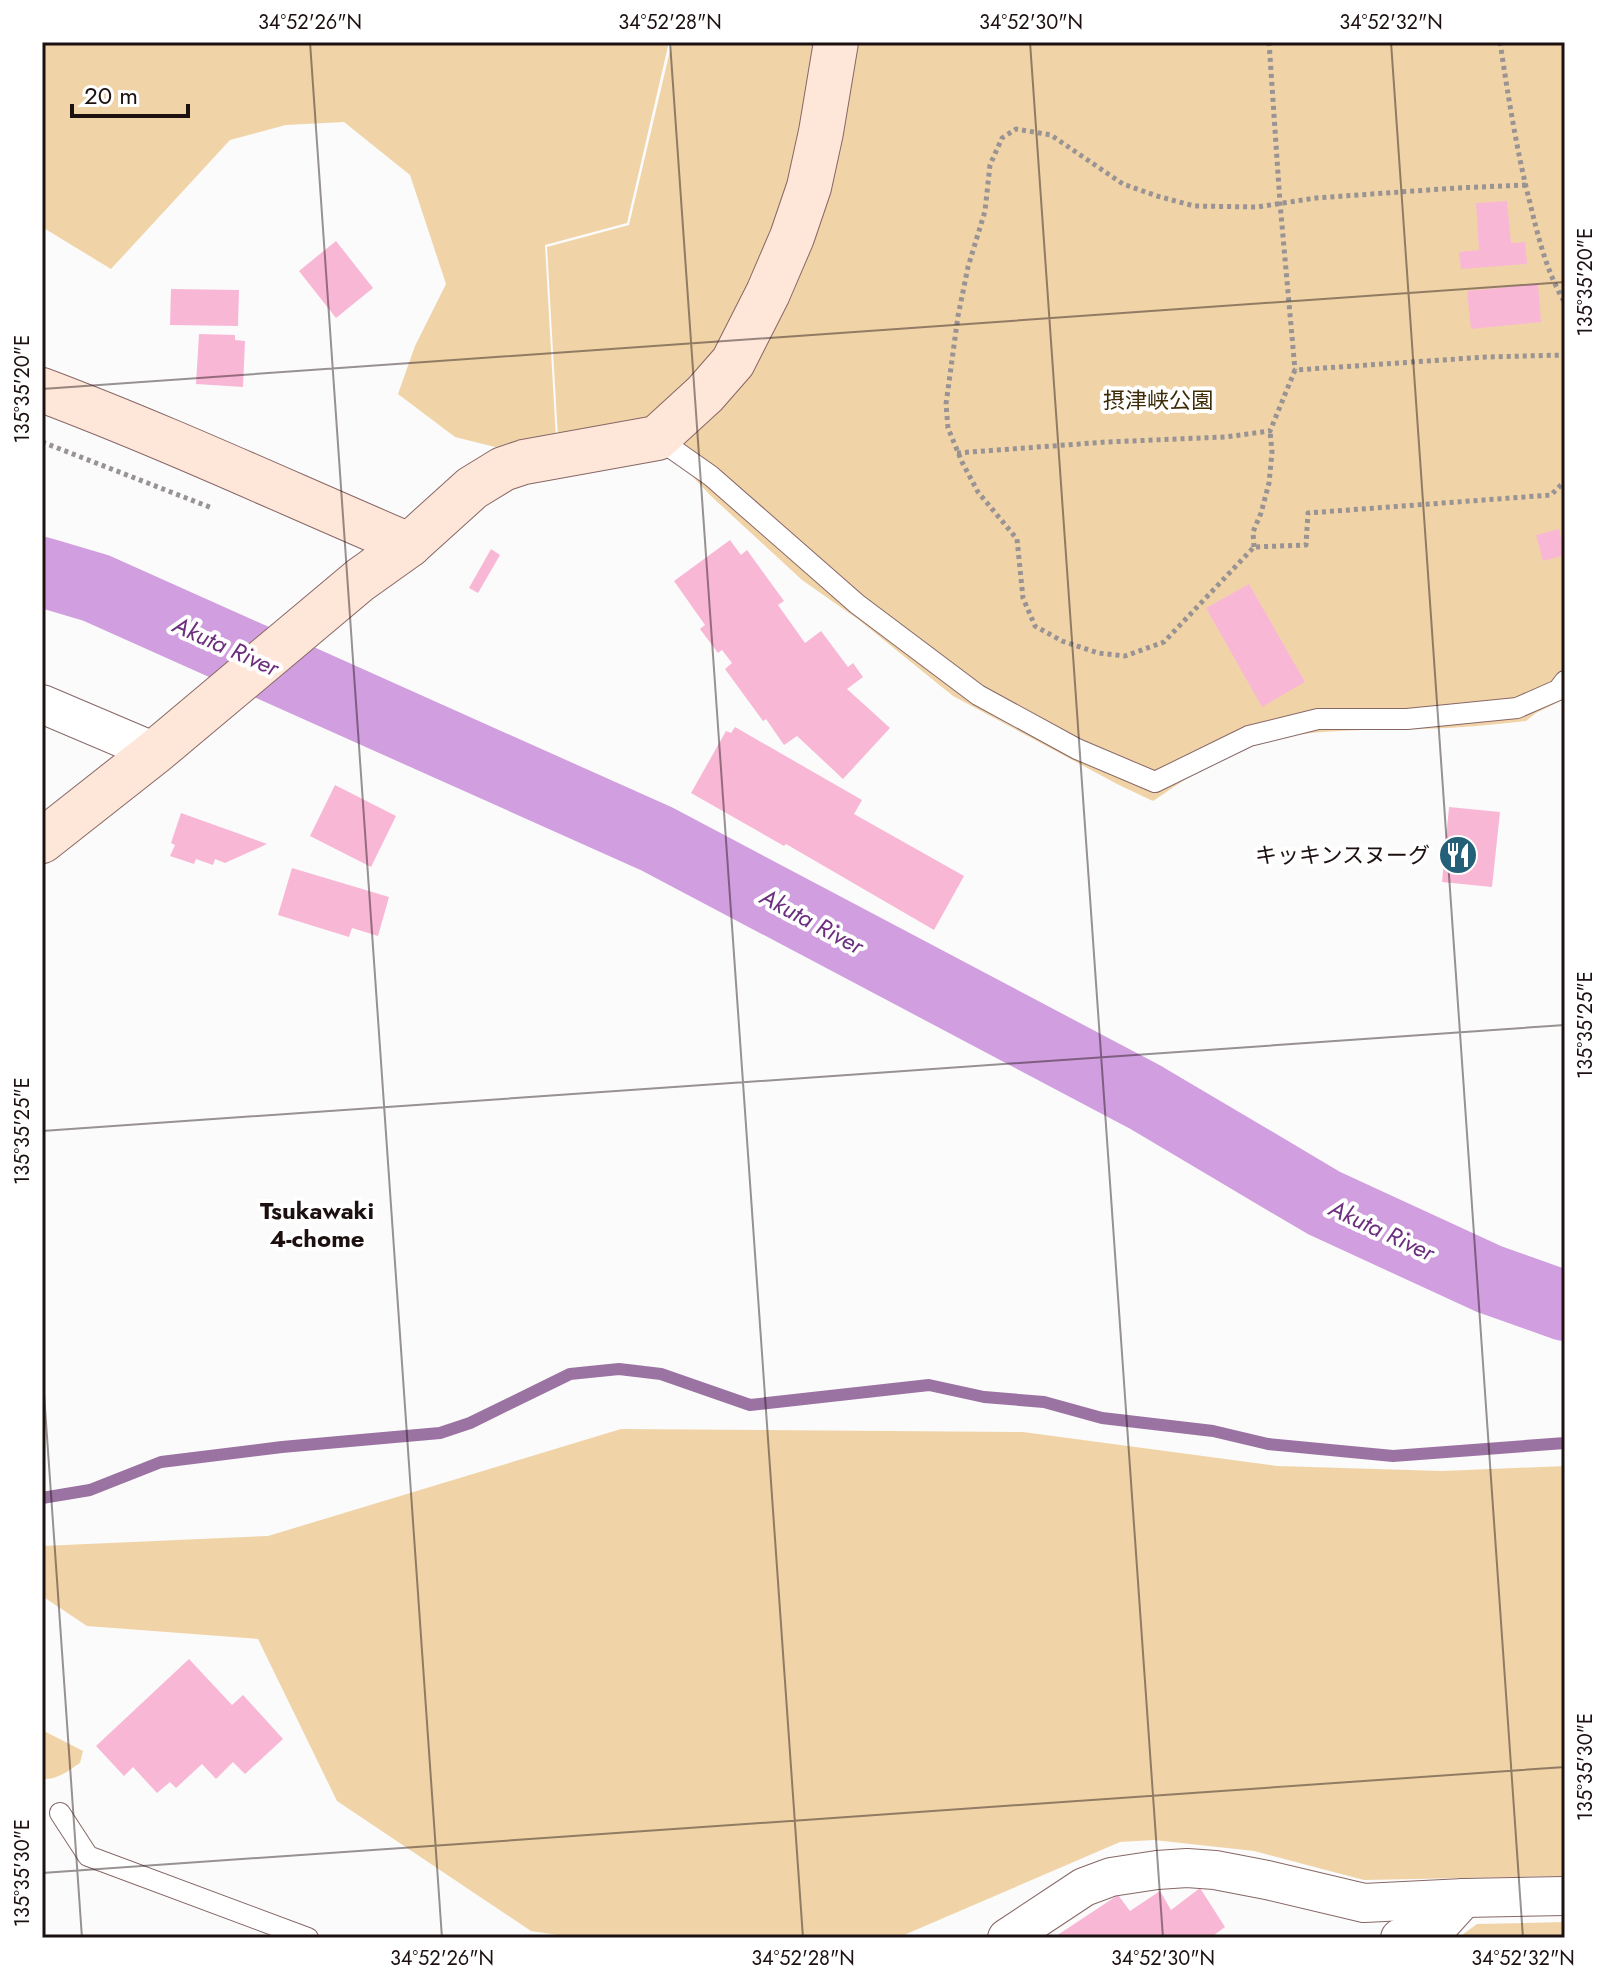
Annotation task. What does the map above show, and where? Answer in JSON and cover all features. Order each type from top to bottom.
[{"type":"street","points":[[42,841],[161,747],[360,580],[409,545],[472,488],[503,469],[524,462],[657,438],[705,394],[733,362],[792,237],[809,187],[836,42]]},
{"type":"street","points":[[42,390],[215,460],[409,545]]},
{"type":"street","points":[[341,516],[359,546],[360,580]]},
{"type":"street","points":[[42,704],[161,747]]},
{"type":"street","points":[[1007,1938],[1084,1887],[1111,1877],[1157,1870],[1215,1870],[1364,1903],[1565,1896]]},
{"type":"street","points":[[1400,1938],[1435,1930],[1464,1898]]},
{"type":"lane","points":[[657,438],[711,476],[857,604],[978,695],[1077,749],[1155,782],[1263,732],[1318,719],[1407,719],[1517,708],[1558,690],[1565,681]]},
{"type":"lane","points":[[60,1813],[88,1856],[308,1938]]},
{"type":"path","points":[[1254,547],[1253,532],[1269,483],[1272,452],[1270,431],[1295,370],[1269,42]]},
{"type":"path","points":[[1503,42],[1502,53],[1519,159],[1538,239],[1552,280],[1565,303]]},
{"type":"path","points":[[1526,185],[1316,198],[1257,207],[1194,206],[1123,184],[1051,135],[1016,129],[1002,138],[990,165],[985,211],[968,267],[952,355],[946,404],[948,428],[957,453],[978,492],[1017,539],[1023,598],[1035,626],[1062,641],[1098,653],[1125,656],[1164,642],[1254,547],[1306,545],[1308,513],[1551,495],[1565,481]]},
{"type":"path","points":[[1295,370],[1565,355]]},
{"type":"path","points":[[957,453],[1225,437],[1270,431]]},
{"type":"green space","points":[[42,42],[669,42],[627,223],[545,245],[556,439],[495,447],[455,437],[398,394],[415,346],[446,284],[410,175],[344,122],[286,125],[230,140],[111,269],[42,227]]},
{"type":"green space","name":"摂津峡公園","points":[[672,42],[1565,42],[1565,699],[1526,721],[1447,728],[1332,731],[1266,741],[1220,759],[1153,801],[953,696],[859,620],[802,580],[711,496],[689,470],[632,432],[558,438],[547,247],[629,225]]},
{"type":"green space","points":[[621,1429],[1023,1432],[1277,1466],[1442,1471],[1565,1466],[1565,1876],[1364,1880],[1254,1851],[1154,1840],[1120,1842],[897,1938],[579,1938],[531,1931],[337,1801],[258,1639],[87,1626],[42,1596],[42,1546],[268,1536]]},
{"type":"green space","points":[[42,1730],[83,1751],[80,1763],[67,1772],[42,1779]]},
{"type":"green space","points":[[1565,1922],[1565,1938],[1458,1938],[1477,1924]]},
{"type":"building","points":[[1507,201],[1511,243],[1525,242],[1527,264],[1461,269],[1459,252],[1479,250],[1476,203]]},
{"type":"building","points":[[336,241],[373,288],[336,318],[299,271]]},
{"type":"building","points":[[1538,284],[1541,322],[1471,329],[1467,291]]},
{"type":"building","points":[[171,289],[239,290],[238,326],[170,325]]},
{"type":"building","points":[[199,334],[235,335],[235,340],[245,341],[243,387],[196,384]]},
{"type":"building","points":[[1559,529],[1565,555],[1543,561],[1536,535]]},
{"type":"building","points":[[730,540],[741,555],[747,550],[784,601],[778,605],[805,643],[821,631],[848,667],[853,663],[863,677],[847,689],[890,728],[843,779],[797,736],[784,745],[766,719],[763,721],[725,669],[732,663],[722,650],[718,653],[700,629],[705,625],[674,581]]},
{"type":"building","points":[[491,549],[500,555],[478,593],[469,588]]},
{"type":"building","points":[[1249,584],[1305,682],[1262,707],[1206,608]]},
{"type":"building","points":[[735,727],[862,800],[854,814],[964,876],[934,930],[691,793],[726,731],[731,733]]},
{"type":"building","points":[[335,785],[396,816],[371,867],[310,836]]},
{"type":"building","points":[[1449,807],[1500,812],[1492,887],[1442,882]]},
{"type":"building","points":[[181,813],[267,844],[225,863],[215,859],[213,865],[196,859],[194,864],[170,856]]},
{"type":"building","points":[[292,868],[389,897],[378,936],[352,928],[349,937],[278,915]]},
{"type":"building","points":[[189,1659],[232,1705],[243,1695],[283,1739],[245,1774],[233,1762],[216,1779],[202,1764],[176,1788],[170,1782],[157,1793],[133,1767],[124,1776],[96,1746]]},
{"type":"building","points":[[1200,1888],[1225,1927],[1210,1938],[1053,1938],[1118,1895],[1130,1911],[1160,1891],[1171,1910]]},
{"type":"waterway","name":"Akuta River","points":[[42,572],[96,588],[657,839],[1145,1097],[1324,1203],[1489,1279],[1565,1306]]},
{"type":"waterway","points":[[42,1498],[90,1490],[161,1462],[282,1447],[440,1433],[470,1423],[570,1374],[619,1369],[661,1374],[750,1405],[929,1385],[984,1397],[1044,1402],[1102,1418],[1213,1431],[1268,1444],[1393,1456],[1565,1443]]},
{"type":"place","name":"キッキンスヌーグ","points":[[1458,855]]},
{"type":"district","name":"Tsukawaki 4-chome","points":[[317,1224]]}]
